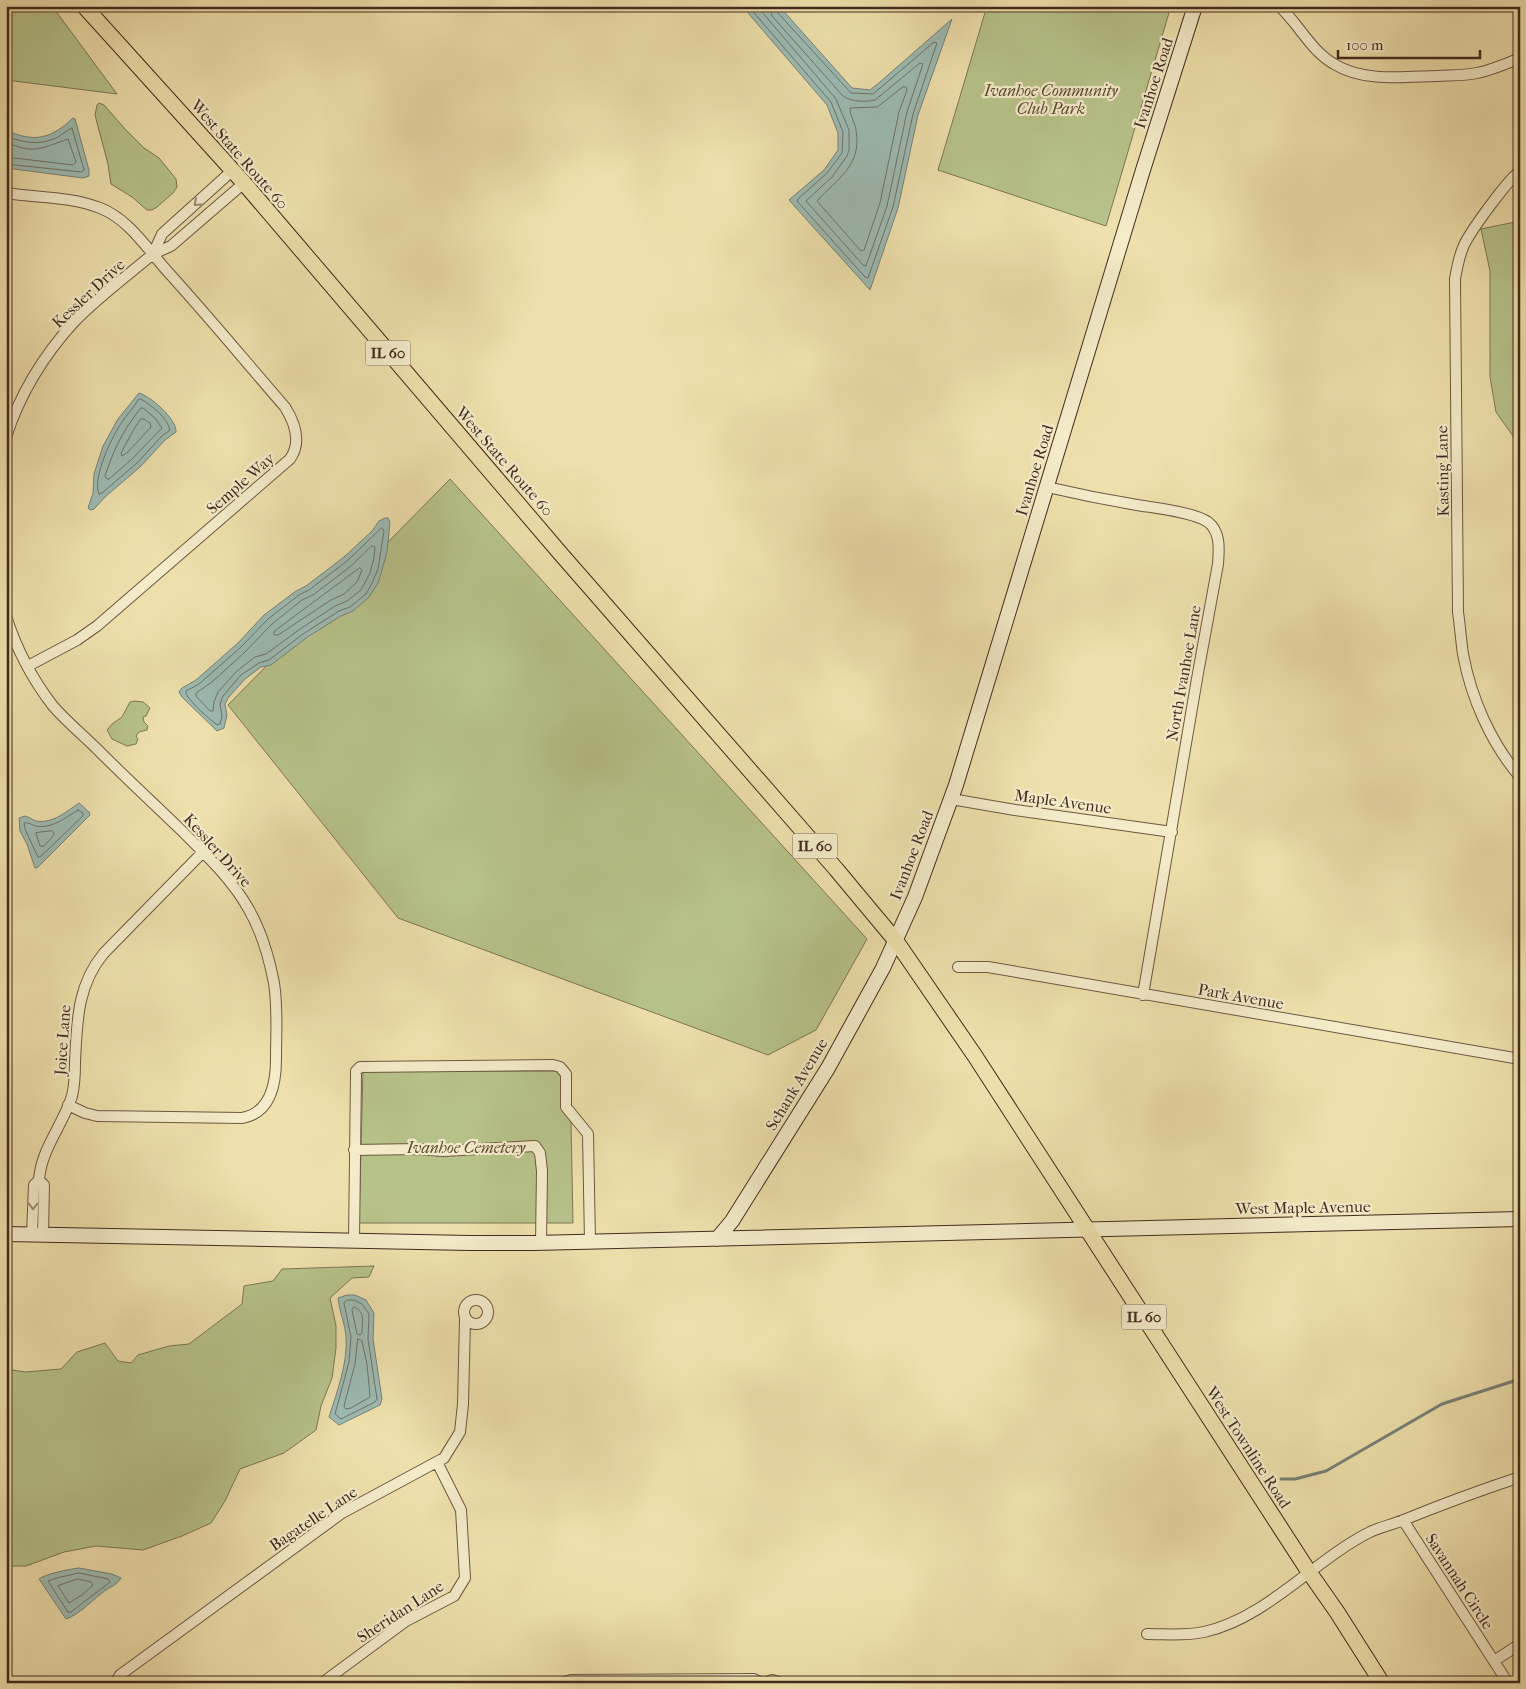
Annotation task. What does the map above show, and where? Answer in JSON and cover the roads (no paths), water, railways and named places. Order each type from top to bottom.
[{"type":"main road","name":"West State Route 60","points":[[84,6],[233,170],[896,941]]},
{"type":"main road","name":"Ivanhoe Road","points":[[896,941],[916,897],[951,799],[1195,6]]},
{"type":"main road","name":"IL 60","points":[[896,941],[978,1061],[1088,1230]]},
{"type":"main road","name":"Schank Avenue","points":[[717,1239],[732,1221],[828,1068],[896,941]]},
{"type":"main road","name":"West Maple Avenue","points":[[6,1234],[540,1243],[1520,1220]]},
{"type":"main road","name":"West Townline Road","points":[[1088,1230],[1382,1683]]},
{"type":"street","points":[[1279,6],[1290,16],[1319,53],[1333,64],[1358,74],[1389,76],[1464,75],[1499,67],[1520,58]]},
{"type":"street","name":"Kessler Drive","points":[[153,254],[162,234],[233,170]]},
{"type":"street","name":"Kasting Lane","points":[[1520,171],[1496,199],[1471,234],[1458,262],[1455,279],[1458,612],[1463,653],[1477,704],[1493,738],[1520,777]]},
{"type":"street","name":"Kessler Drive","points":[[6,437],[12,419],[43,360],[85,312],[153,254],[171,246],[244,183]]},
{"type":"street","name":"Semple Way","points":[[6,193],[68,199],[100,208],[132,230],[285,407],[294,426],[296,438],[296,447],[290,459],[97,626],[77,640],[28,666]]},
{"type":"street","name":"North Ivanhoe Lane","points":[[1047,487],[1199,518],[1208,522],[1217,535],[1219,546],[1218,564],[1143,995]]},
{"type":"street","name":"Kessler Drive","points":[[6,616],[14,638],[28,666],[43,692],[61,714],[230,880],[249,909],[260,932],[274,982],[277,1006],[276,1075],[272,1093],[266,1103],[254,1114],[242,1118],[97,1116],[68,1105]]},
{"type":"street","name":"Maple Avenue","points":[[951,799],[1172,832]]},
{"type":"street","name":"Joice Lane","points":[[38,1234],[34,1185],[39,1180],[44,1156],[68,1105],[74,1084],[80,1002],[91,971],[104,954],[203,852]]},
{"type":"street","name":"Park Avenue","points":[[958,966],[988,967],[1520,1059]]},
{"type":"street","points":[[354,1241],[356,1071],[360,1067],[557,1066],[566,1074],[566,1107],[588,1134],[590,1242]]},
{"type":"street","points":[[354,1150],[418,1149],[443,1151],[535,1146],[540,1153],[542,1171],[540,1243]]},
{"type":"street","name":"Bagatelle Lane","points":[[115,1683],[120,1675],[342,1513],[444,1458],[460,1432],[463,1404],[465,1319]]},
{"type":"street","name":"Sheridan Lane","points":[[322,1683],[406,1621],[454,1596],[464,1578],[461,1510],[437,1462]]},
{"type":"street","name":"Savannah Circle","points":[[1148,1634],[1205,1632],[1228,1624],[1261,1606],[1370,1532],[1520,1477]]},
{"type":"street","name":"Savannah Circle","points":[[1403,1520],[1508,1683]]},
{"type":"street","points":[[1494,1661],[1520,1644]]},
{"type":"street","points":[[562,1683],[567,1680],[754,1678],[761,1683]]},
{"type":"street","points":[[765,1683],[772,1680],[781,1683]]},
{"type":"water","points":[[742,6],[779,6],[852,88],[870,90],[952,19],[918,115],[898,208],[870,290],[789,200],[824,170],[838,150],[838,133],[827,105]]},
{"type":"water","points":[[73,118],[75,119],[89,176],[83,178],[6,168],[6,130],[25,137],[42,137],[57,131]]},
{"type":"water","points":[[139,393],[150,399],[168,415],[176,432],[165,440],[140,467],[94,509],[90,510],[88,508],[93,493],[94,474],[103,446],[118,419]]},
{"type":"water","points":[[388,518],[390,522],[387,552],[378,583],[369,597],[353,611],[341,616],[306,638],[271,665],[261,667],[245,679],[228,698],[225,704],[227,715],[224,728],[217,731],[182,697],[179,692],[182,688],[196,680],[238,643],[264,615],[344,557],[372,531],[379,521]]},
{"type":"water","points":[[79,803],[90,815],[35,868],[27,844],[20,831],[19,818],[25,816],[36,821],[48,821]]},
{"type":"water","points":[[355,1295],[366,1300],[374,1313],[373,1339],[382,1399],[380,1405],[339,1425],[329,1417],[341,1377],[346,1346],[338,1298]]},
{"type":"water","points":[[79,1568],[112,1574],[121,1578],[80,1611],[66,1619],[39,1579]]},
{"type":"waterway","points":[[1281,1479],[1295,1479],[1326,1471],[1442,1404],[1520,1379]]},
{"type":"park label","name":"Ivanhoe Community Club Park","points":[[1051,99]]},
{"type":"park label","name":"Ivanhoe Cemetery","points":[[466,1147]]}]
